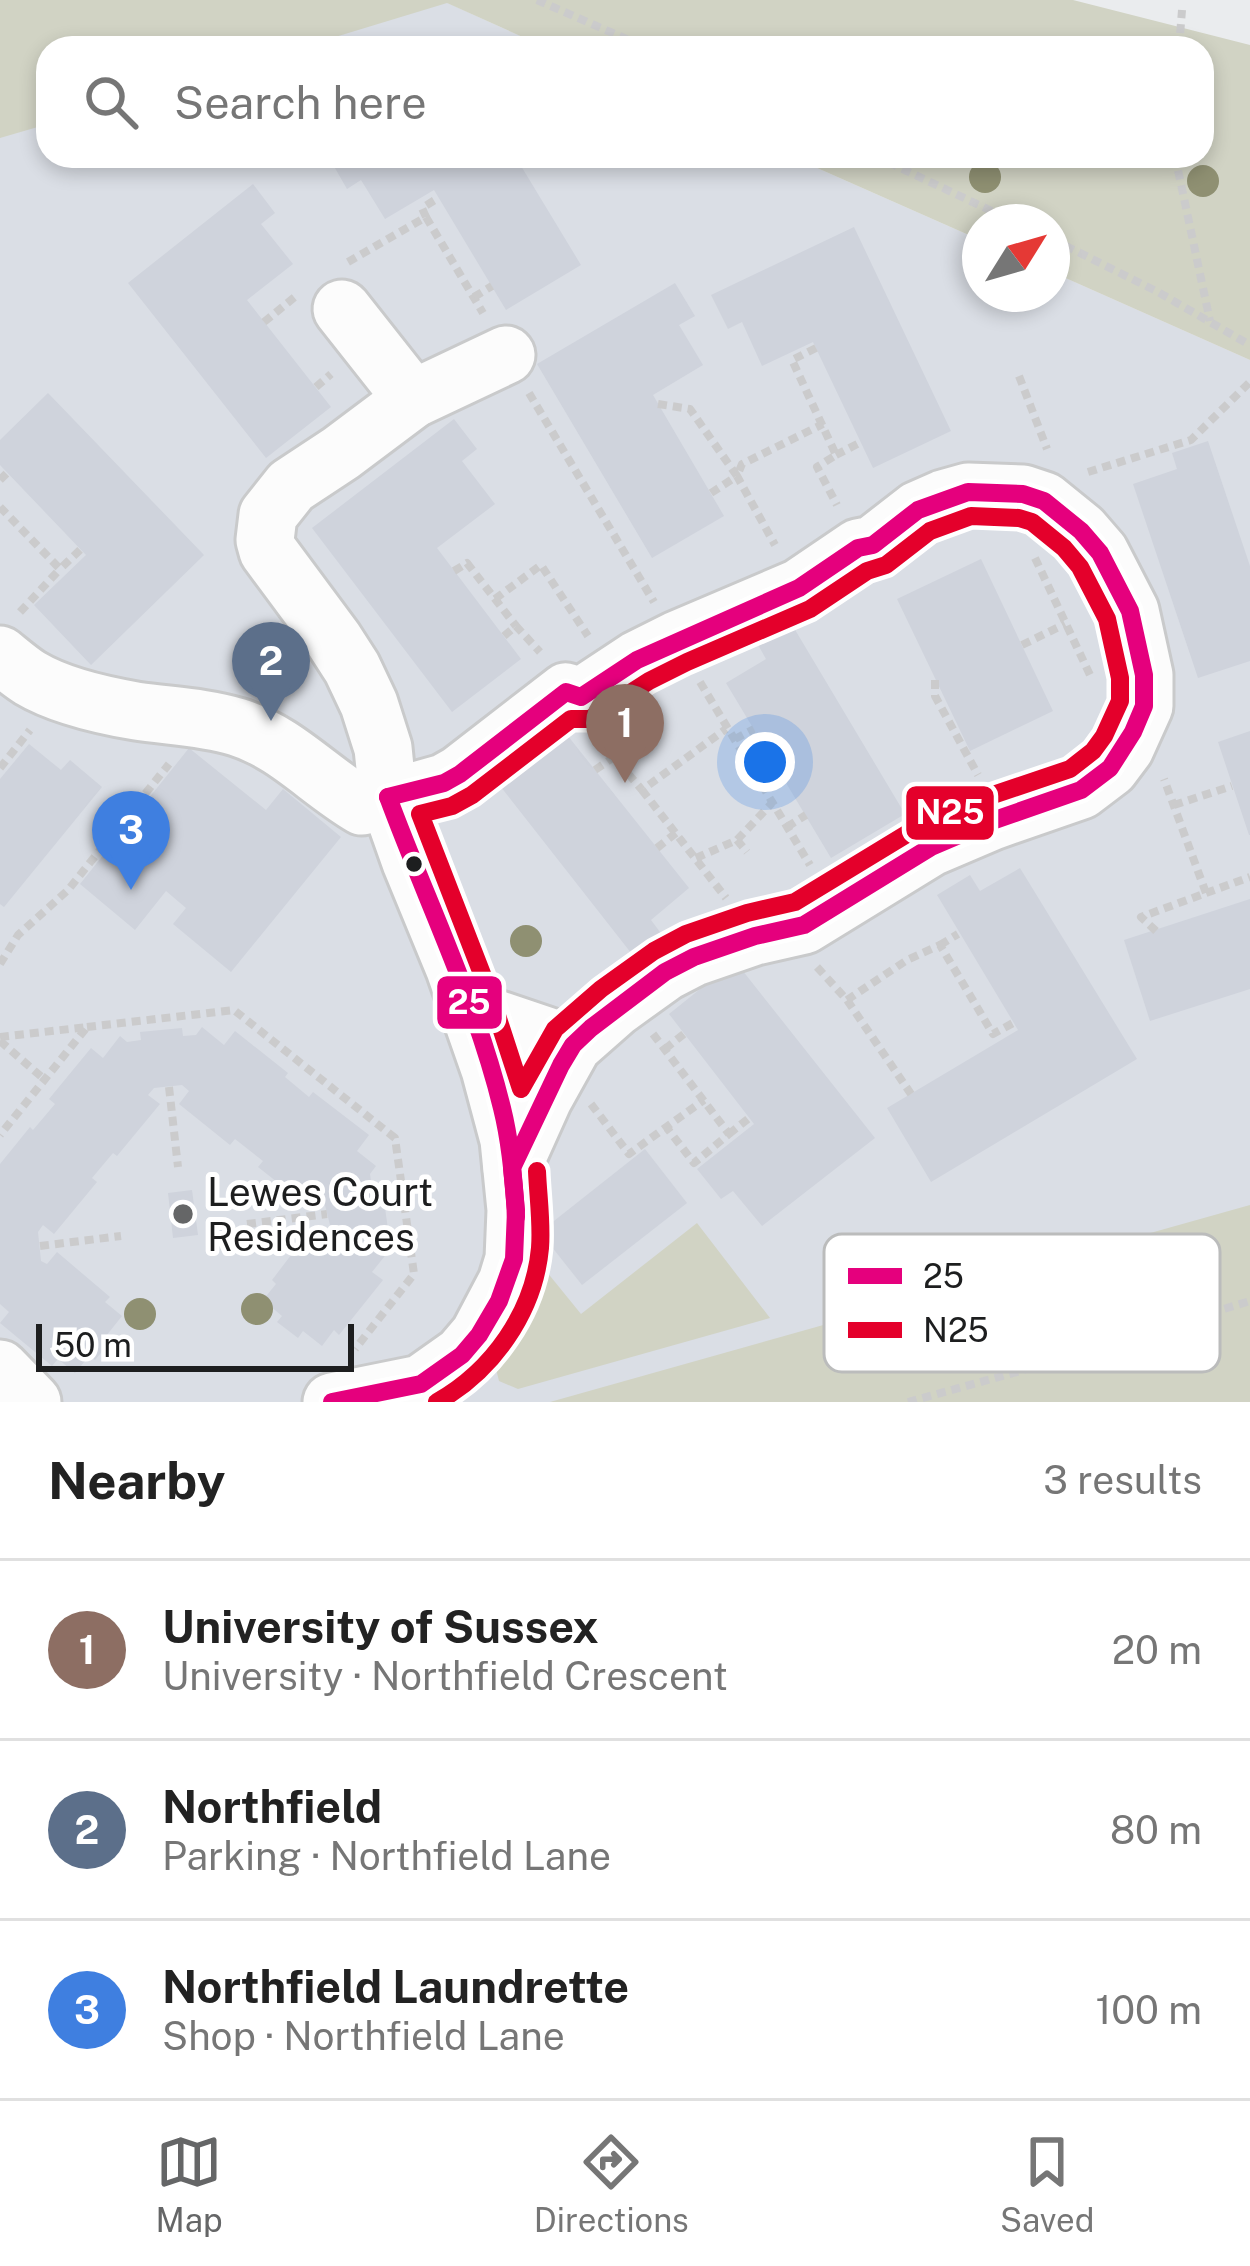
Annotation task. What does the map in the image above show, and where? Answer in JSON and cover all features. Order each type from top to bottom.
[{"type":"street","points":[[327,290],[413,399]]},
{"type":"street","points":[[337,1384],[421,1384],[462,1355],[499,1300],[514,1259],[516,1210],[502,1111],[455,969],[388,797],[383,748],[369,704],[352,668],[273,560],[265,540],[268,515],[291,486],[413,399],[506,355]]},
{"type":"street","points":[[8,636],[32,679],[114,707],[237,727],[271,742],[362,806],[444,783],[566,692],[581,698],[637,660],[800,588],[858,548],[873,545],[918,510],[943,499],[968,492],[1024,495],[1081,531],[1100,553],[1130,611],[1144,675],[1144,706],[1118,758],[1081,790],[931,847],[804,925],[694,957],[665,972],[615,1008],[567,1055],[512,1168]]},
{"type":"street","points":[[473,1021],[496,1018],[567,1055]]},
{"type":"street","points":[[0,1369],[32,1402]]},
{"type":"path","points":[[536,0],[619,36]]},
{"type":"path","points":[[1180,36],[1182,10]]},
{"type":"path","points":[[900,168],[977,204]]},
{"type":"path","points":[[1178,168],[1210,322]]},
{"type":"path","points":[[437,197],[422,208],[427,217],[726,729],[836,907]]},
{"type":"path","points":[[264,322],[327,290],[427,217]]},
{"type":"path","points":[[1070,248],[1250,345]]},
{"type":"path","points":[[474,297],[491,286]]},
{"type":"path","points":[[816,349],[792,359],[836,455]]},
{"type":"path","points":[[1019,376],[1051,461],[1028,471],[1024,495],[1065,624],[1118,758],[1159,761],[1206,892]]},
{"type":"path","points":[[1024,495],[1191,440],[1250,382]]},
{"type":"path","points":[[658,404],[690,409],[737,476],[800,588]]},
{"type":"path","points":[[711,494],[737,476],[742,464],[823,424]]},
{"type":"path","points":[[858,548],[817,466],[860,442]]},
{"type":"path","points":[[0,507],[60,569]]},
{"type":"path","points":[[8,636],[81,549]]},
{"type":"path","points":[[454,571],[467,563],[516,626]]},
{"type":"path","points":[[495,599],[541,565],[591,640],[602,682]]},
{"type":"path","points":[[1022,645],[1065,624]]},
{"type":"path","points":[[935,680],[935,696],[1001,817]]},
{"type":"path","points":[[0,964],[18,934],[68,890],[202,721]]},
{"type":"path","points":[[642,790],[726,729]]},
{"type":"path","points":[[735,740],[754,729]]},
{"type":"path","points":[[595,770],[614,757],[696,858],[770,933],[848,1000],[911,1094]]},
{"type":"path","points":[[1174,805],[1232,786]]},
{"type":"path","points":[[696,858],[737,839],[772,803]]},
{"type":"path","points":[[786,827],[806,815]]},
{"type":"path","points":[[656,848],[676,833]]},
{"type":"path","points":[[737,839],[747,852]]},
{"type":"path","points":[[1156,931],[1141,917],[1250,878]]},
{"type":"path","points":[[848,1000],[907,960],[958,934]]},
{"type":"path","points":[[940,945],[992,1034],[1013,1023]]},
{"type":"path","points":[[0,1039],[234,1010],[395,1138],[414,1274],[337,1384]]},
{"type":"path","points":[[159,1019],[160,1030]]},
{"type":"path","points":[[0,1136],[87,1027]]},
{"type":"path","points":[[685,1033],[665,1049],[729,1134]]},
{"type":"path","points":[[0,1039],[45,1079]]},
{"type":"path","points":[[567,1055],[629,1154],[704,1100]]},
{"type":"path","points":[[169,1087],[178,1167]]},
{"type":"path","points":[[667,1128],[694,1162],[749,1118]]},
{"type":"path","points":[[384,1198],[403,1196]]},
{"type":"path","points":[[247,1224],[327,1214]]},
{"type":"path","points":[[40,1246],[121,1236]]},
{"type":"path","points":[[1220,1309],[1250,1300]]},
{"type":"path","points":[[908,1402],[1017,1372]]},
{"type":"shaded area","points":[[0,0],[441,0],[520,36],[36,36],[36,168],[817,168],[962,232],[962,312],[1070,312],[1070,280],[1250,360],[1250,1206],[1151,1234],[824,1234],[824,1327],[560,1402],[0,1402]]},
{"type":"shaded area","points":[[0,0],[1073,0],[1250,45],[1250,360],[1070,280],[1070,204],[962,204],[962,232],[817,168],[1214,168],[1214,36],[520,36],[447,3],[338,36],[36,36],[36,128],[0,138]]},
{"type":"shaded area","points":[[1250,1205],[1250,1402],[550,1402],[824,1325],[824,1372],[1220,1372],[1220,1234],[1147,1234]]},
{"type":"shaded area","points":[[697,1223],[770,1318],[518,1389],[499,1381],[495,1365],[526,1318],[542,1266],[581,1314]]},
{"type":"building","points":[[335,168],[522,168],[581,265],[506,310],[434,190],[385,219],[361,180],[347,189]]},
{"type":"building","points":[[253,184],[275,213],[261,224],[293,264],[247,300],[331,407],[266,458],[128,283]]},
{"type":"building","points":[[854,227],[951,431],[873,468],[813,342],[762,366],[742,322],[728,329],[711,295]]},
{"type":"building","points":[[675,283],[695,316],[679,325],[703,365],[653,395],[724,516],[652,558],[537,364]]},
{"type":"building","points":[[48,393],[204,555],[91,665],[34,605],[86,555],[0,465],[0,440]]},
{"type":"building","points":[[454,419],[477,449],[462,461],[495,504],[437,548],[521,659],[452,712],[312,528]]},
{"type":"building","points":[[1208,441],[1250,566],[1250,661],[1198,678],[1133,484],[1177,469],[1172,453]]},
{"type":"building","points":[[981,559],[1053,711],[970,751],[897,599]]},
{"type":"building","points":[[791,623],[905,814],[831,858],[726,683],[766,659],[757,643]]},
{"type":"building","points":[[564,731],[689,888],[651,920],[663,936],[635,958],[497,782]]},
{"type":"building","points":[[1250,731],[1250,835],[1249,835],[1218,742]]},
{"type":"building","points":[[29,744],[61,770],[70,760],[102,787],[4,907],[0,904],[0,779]]},
{"type":"building","points":[[189,748],[266,810],[283,789],[341,837],[231,972],[173,924],[186,908],[166,891],[135,930],[80,884]]},
{"type":"building","points":[[1020,868],[1137,1059],[931,1182],[887,1108],[1018,1030],[937,895],[970,875],[980,891]]},
{"type":"building","points":[[1250,899],[1250,989],[1150,1021],[1124,940]]},
{"type":"building","points":[[735,961],[875,1138],[762,1226],[733,1191],[721,1199],[697,1169],[754,1124],[669,1014]]},
{"type":"building","points":[[202,1027],[224,1045],[235,1031],[288,1073],[285,1077],[309,1097],[313,1092],[369,1135],[357,1151],[376,1166],[370,1174],[372,1189],[382,1187],[388,1229],[378,1230],[380,1245],[388,1252],[372,1272],[383,1280],[339,1335],[334,1330],[322,1346],[303,1331],[298,1338],[277,1322],[282,1316],[263,1300],[276,1284],[272,1280],[314,1225],[326,1235],[331,1229],[324,1201],[319,1197],[310,1208],[258,1167],[263,1161],[235,1139],[230,1145],[179,1104],[189,1091],[182,1085],[154,1088],[148,1095],[160,1104],[92,1178],[97,1182],[54,1234],[43,1225],[38,1232],[41,1261],[47,1264],[57,1252],[110,1297],[105,1302],[122,1316],[106,1336],[111,1341],[95,1360],[90,1355],[75,1373],[58,1359],[52,1366],[0,1323],[9,1312],[0,1304],[0,1164],[55,1104],[49,1099],[91,1048],[103,1058],[120,1036],[127,1042],[141,1040],[140,1032],[182,1028],[183,1036],[196,1035]]},
{"type":"building","points":[[645,1149],[687,1203],[582,1285],[540,1232]]},
{"type":"building","name":"Lewes Court Residences","points":[[192,1190],[198,1235],[173,1238],[168,1193]]},
{"type":"transit line","name":"25","points":[[332,1402],[421,1384],[462,1355],[479,1335],[499,1301],[514,1259],[512,1168],[561,1065],[591,1028],[665,972],[694,957],[804,925],[931,847],[1081,790],[1110,768],[1133,732],[1144,706],[1144,675],[1130,611],[1100,553],[1081,531],[1044,501],[1023,494],[968,492],[918,510],[873,545],[858,548],[799,588],[637,660],[581,697],[566,692],[444,783],[388,797]]},
{"type":"transit line","name":"N25","points":[[971,516],[1032,522],[1080,567],[1107,619],[1120,678],[1120,701],[1093,751],[1070,769],[920,826],[795,902],[686,934],[654,951],[555,1029],[521,1089],[420,814],[472,795],[571,719],[590,719],[649,681],[810,609],[867,571],[886,565],[930,531],[971,516]]},
{"type":"transit line","name":"25","points":[[388,797],[491,1068],[508,1135],[516,1217]]},
{"type":"transit line","name":"N25","points":[[437,1402],[492,1357],[529,1295],[540,1248],[537,1171]]},
{"type":"place","name":"Northfield","points":[[271,721]]},
{"type":"place","name":"University of Sussex","points":[[625,783]]},
{"type":"place","name":"Northfield Laundrette","points":[[131,890]]},
{"type":"place","name":"Lewes Court Residences","points":[[183,1214]]}]
